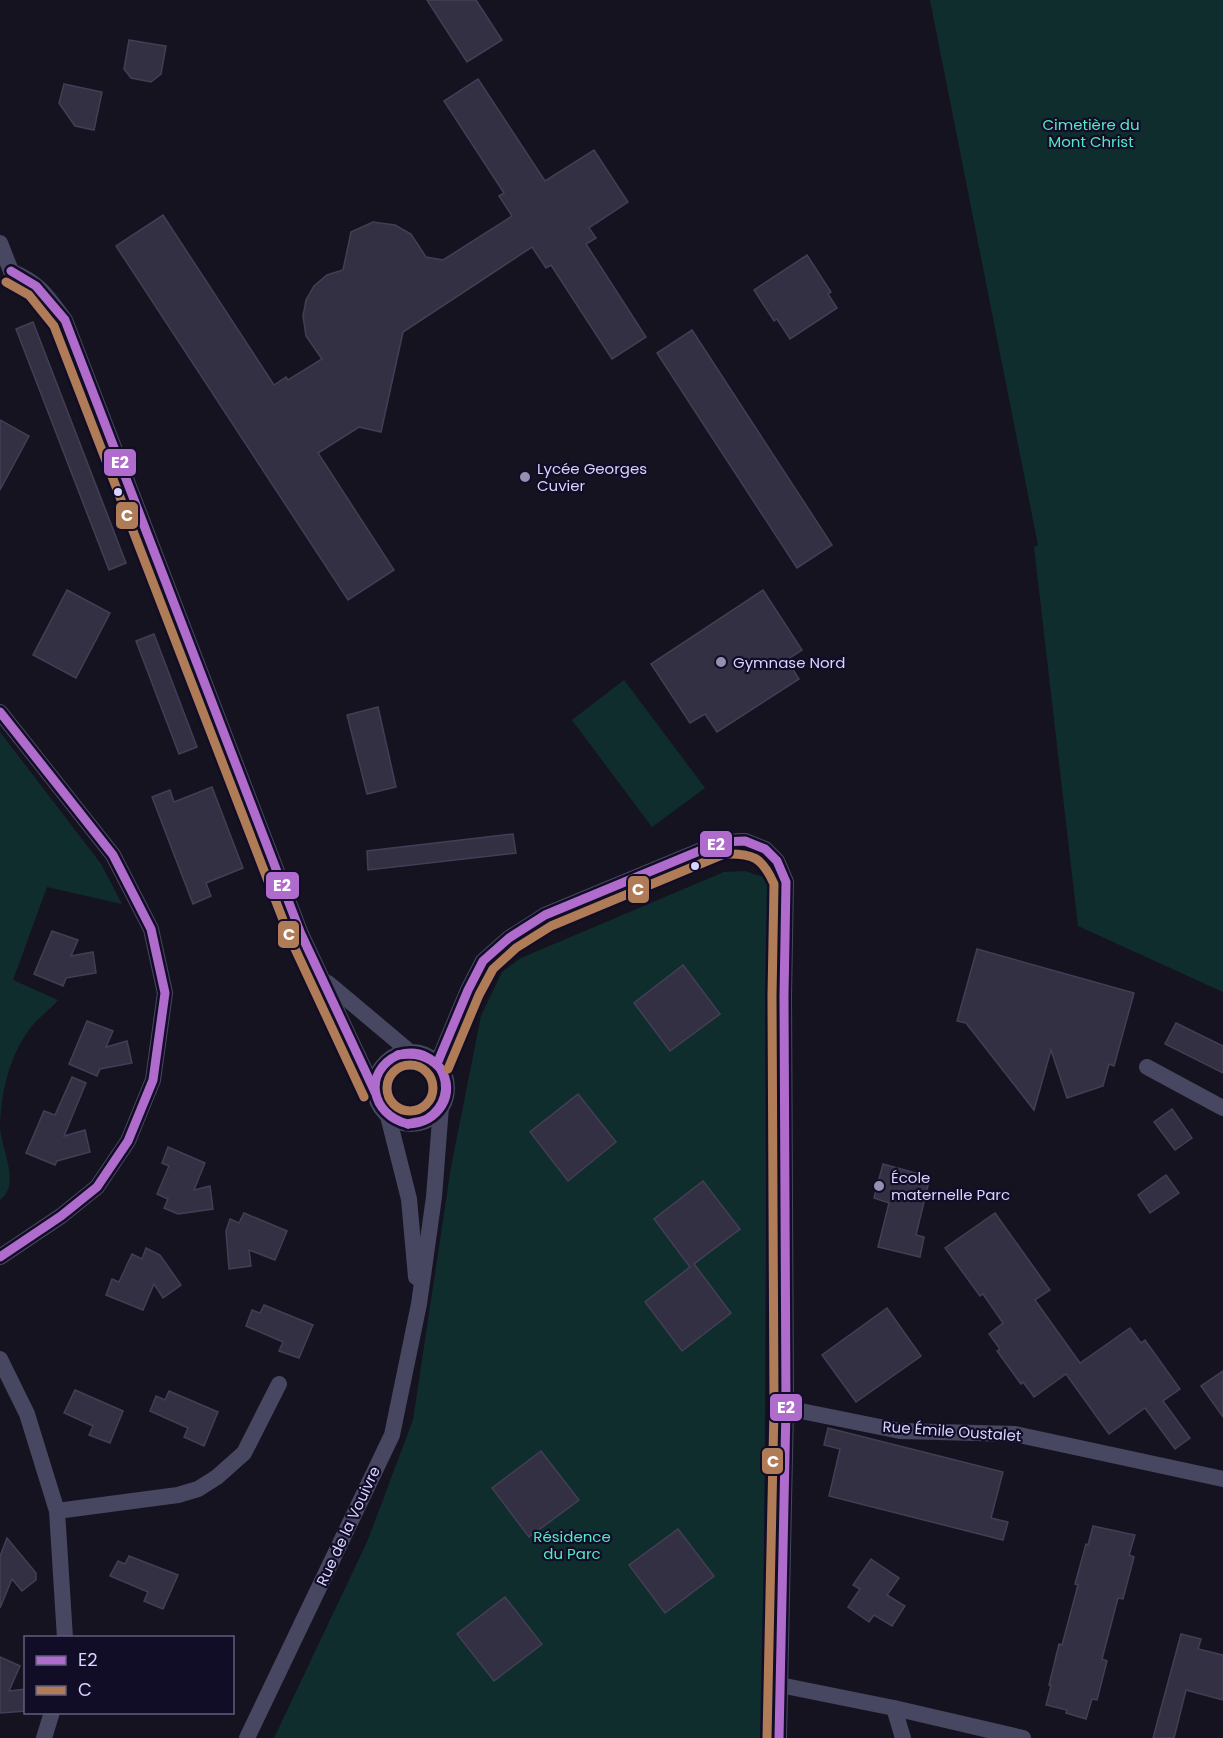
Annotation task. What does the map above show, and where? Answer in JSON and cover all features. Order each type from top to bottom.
[{"type":"street","points":[[0,243],[5,274],[29,279],[42,289],[65,320],[301,934],[375,1092]]},
{"type":"street","points":[[0,712],[113,855],[151,929],[165,993],[153,1080],[128,1141],[97,1187],[61,1216],[0,1257]]},
{"type":"street","points":[[437,1064],[468,990],[483,961],[509,938],[545,915],[721,842],[745,841],[765,849],[777,861],[786,882],[784,996],[786,1408],[779,1738]]},
{"type":"street","points":[[319,974],[338,994],[410,1052],[429,1057],[443,1073],[446,1094],[441,1107],[435,1115],[417,1124],[397,1122],[388,1116],[377,1102],[375,1092],[375,1081],[380,1070],[398,1054],[410,1052]]},
{"type":"street","points":[[1147,1066],[1223,1108]]},
{"type":"street","name":"Rue de la Vouivre","points":[[247,1738],[392,1435],[419,1305],[434,1197],[441,1107]]},
{"type":"street","name":"Rue de la Vouivre","points":[[388,1116],[409,1199],[419,1305]]},
{"type":"street","points":[[0,1359],[27,1414],[57,1511],[65,1636]]},
{"type":"street","points":[[57,1511],[178,1495],[198,1489],[217,1477],[244,1452],[279,1384]]},
{"type":"street","name":"Rue Émile Oustalet","points":[[786,1408],[900,1431],[1015,1434],[1223,1479]]},
{"type":"street","points":[[780,1685],[894,1708],[1023,1738]]},
{"type":"street","points":[[894,1708],[903,1738]]},
{"type":"street","points":[[44,1738],[52,1714]]},
{"type":"green space","name":"Cimetière du Mont Christ","points":[[930,0],[1223,0],[1223,992],[1078,926],[1034,547],[1038,545]]},
{"type":"green space","points":[[624,680],[705,788],[652,827],[572,720]]},
{"type":"green space","points":[[0,732],[101,864],[122,904],[47,887],[13,980],[58,1000],[32,1026],[16,1052],[4,1088],[0,1126]]},
{"type":"green space","name":"Résidence du Parc","points":[[745,871],[768,879],[763,1738],[274,1738],[367,1542],[413,1420],[451,1167],[481,1016],[502,972],[521,958],[724,872]]},
{"type":"green space","points":[[0,1126],[10,1175],[6,1193],[0,1200]]},
{"type":"building","points":[[427,0],[476,0],[502,40],[467,62]]},
{"type":"building","points":[[129,40],[166,46],[161,74],[151,82],[131,78],[124,69]]},
{"type":"building","points":[[478,79],[545,181],[594,150],[628,202],[589,228],[596,238],[586,244],[646,337],[612,359],[551,265],[546,268],[532,247],[403,332],[381,432],[359,427],[318,453],[394,570],[348,600],[116,246],[163,215],[274,385],[286,377],[288,380],[322,359],[306,336],[303,316],[306,300],[314,286],[327,275],[343,270],[351,232],[373,222],[395,225],[411,234],[426,257],[443,260],[512,216],[499,196],[504,193],[444,101]]},
{"type":"building","points":[[64,84],[102,92],[94,130],[75,126],[59,103]]},
{"type":"building","points":[[807,255],[831,292],[828,294],[837,308],[790,339],[777,319],[774,321],[754,290]]},
{"type":"building","points":[[33,322],[126,563],[109,570],[16,329]]},
{"type":"building","points":[[692,330],[832,545],[797,568],[657,353]]},
{"type":"building","points":[[0,420],[29,436],[0,490]]},
{"type":"building","points":[[67,590],[110,613],[76,678],[33,655]]},
{"type":"building","name":"Gymnase Nord","points":[[763,590],[802,650],[787,660],[799,679],[717,732],[705,714],[690,723],[651,664]]},
{"type":"building","points":[[154,634],[197,747],[179,754],[136,641]]},
{"type":"building","points":[[378,707],[396,787],[367,794],[347,715]]},
{"type":"building","points":[[212,787],[243,868],[206,883],[211,896],[193,904],[152,797],[170,790],[174,802]]},
{"type":"building","points":[[513,834],[516,853],[368,870],[367,851]]},
{"type":"building","points":[[52,931],[78,940],[71,956],[93,952],[96,973],[66,978],[63,986],[34,974]]},
{"type":"building","points":[[977,949],[1134,993],[1114,1066],[1109,1064],[1103,1086],[1067,1098],[1051,1050],[1034,1110],[966,1023],[957,1021]]},
{"type":"building","points":[[683,965],[720,1014],[670,1051],[634,1003]]},
{"type":"building","points":[[87,1021],[113,1031],[106,1047],[127,1041],[132,1063],[100,1069],[97,1076],[69,1064]]},
{"type":"building","points":[[1176,1023],[1223,1046],[1223,1073],[1165,1044]]},
{"type":"building","points":[[72,1077],[86,1083],[64,1136],[85,1130],[90,1152],[57,1161],[55,1165],[26,1153],[44,1111],[55,1115]]},
{"type":"building","points":[[578,1094],[616,1142],[568,1181],[530,1132]]},
{"type":"building","points":[[1172,1109],[1192,1138],[1175,1150],[1154,1122]]},
{"type":"building","points":[[168,1147],[205,1163],[194,1190],[210,1186],[213,1209],[178,1214],[164,1208],[168,1199],[157,1194],[169,1166],[162,1163]]},
{"type":"building","points":[[883,1164],[930,1177],[916,1235],[924,1237],[920,1257],[878,1247],[889,1203],[874,1198]]},
{"type":"building","points":[[1166,1175],[1179,1193],[1150,1213],[1138,1195]]},
{"type":"building","points":[[703,1181],[740,1229],[694,1264],[731,1313],[682,1351],[645,1302],[690,1267],[654,1219]]},
{"type":"building","points":[[244,1213],[287,1231],[275,1260],[249,1250],[251,1266],[229,1269],[226,1231],[230,1219],[239,1223]]},
{"type":"building","points":[[995,1213],[1050,1290],[1035,1300],[1080,1363],[1130,1328],[1141,1343],[1145,1340],[1180,1389],[1163,1401],[1190,1438],[1175,1449],[1145,1408],[1109,1434],[1066,1374],[1034,1397],[1023,1382],[1021,1384],[997,1351],[1000,1349],[989,1334],[1003,1323],[983,1294],[980,1296],[945,1248]]},
{"type":"building","points":[[146,1248],[160,1255],[181,1285],[163,1298],[154,1284],[143,1310],[106,1295],[112,1279],[119,1282],[132,1254],[142,1259]]},
{"type":"building","points":[[264,1305],[313,1325],[299,1358],[279,1351],[283,1342],[246,1326],[252,1310],[260,1313]]},
{"type":"building","points":[[887,1308],[921,1356],[856,1402],[822,1355]]},
{"type":"building","points":[[1223,1371],[1223,1417],[1201,1386]]},
{"type":"building","points":[[75,1390],[123,1411],[110,1443],[89,1435],[93,1426],[64,1413]]},
{"type":"building","points":[[169,1391],[218,1412],[204,1446],[184,1437],[188,1428],[150,1411],[156,1396],[165,1400]]},
{"type":"building","points":[[828,1428],[1003,1472],[991,1518],[1008,1522],[1003,1540],[829,1496],[840,1449],[824,1445]]},
{"type":"building","points":[[541,1451],[579,1500],[529,1537],[492,1488]]},
{"type":"building","points":[[1093,1526],[1135,1535],[1129,1555],[1134,1557],[1123,1599],[1118,1598],[1102,1659],[1107,1661],[1097,1700],[1092,1699],[1086,1719],[1066,1713],[1067,1710],[1046,1705],[1059,1644],[1062,1645],[1078,1585],[1075,1584]]},
{"type":"building","points":[[678,1529],[714,1576],[665,1613],[629,1565]]},
{"type":"building","points":[[7,1538],[36,1573],[36,1580],[22,1591],[12,1579],[0,1608],[0,1556]]},
{"type":"building","points":[[129,1556],[178,1575],[163,1609],[144,1601],[148,1592],[110,1576],[118,1561],[125,1564]]},
{"type":"building","points":[[871,1559],[899,1578],[887,1595],[905,1606],[892,1626],[874,1615],[869,1622],[848,1607],[860,1589],[853,1585]]},
{"type":"building","points":[[505,1597],[542,1644],[494,1681],[457,1634]]},
{"type":"building","points":[[1181,1634],[1201,1639],[1198,1649],[1223,1655],[1223,1700],[1186,1690],[1174,1738],[1153,1738]]},
{"type":"building","points":[[0,1657],[20,1666],[9,1691],[24,1689],[24,1711],[0,1713]]},
{"type":"transit line","name":"E2","points":[[11,271],[36,286],[65,320],[301,934],[375,1092]]},
{"type":"transit line","name":"C","points":[[6,282],[29,295],[54,326],[290,938],[364,1097]]},
{"type":"transit line","name":"E2","points":[[0,712],[113,855],[151,929],[165,993],[153,1080],[128,1141],[97,1187],[61,1216],[0,1257]]},
{"type":"transit line","name":"E2","points":[[437,1064],[468,990],[483,961],[509,938],[545,915],[721,842],[745,841],[765,849],[777,861],[786,882],[784,996],[786,1408],[779,1738]]},
{"type":"transit line","name":"C","points":[[448,1069],[479,995],[493,969],[516,948],[551,926],[724,854],[742,854],[755,858],[761,862],[770,875],[774,884],[772,996],[774,1408],[767,1738]]},
{"type":"transit line","name":"E2","points":[[398,1055],[410,1053],[421,1055],[440,1068]]},
{"type":"transit line","name":"E2","points":[[398,1055],[387,1062],[379,1072],[376,1092],[379,1103],[386,1112],[395,1119],[408,1124]]},
{"type":"transit line","name":"E2","points":[[398,1055],[421,1056],[431,1060],[440,1068]]},
{"type":"transit line","name":"C","points":[[410,1065],[426,1072],[433,1088],[426,1104],[410,1111],[394,1104],[387,1088],[394,1072],[410,1065]]},
{"type":"transit line","name":"E2","points":[[408,1124],[428,1119],[442,1106],[447,1088],[440,1068]]},
{"type":"transit line","name":"E2","points":[[408,1124],[427,1119],[442,1103],[445,1082],[440,1068]]},
{"type":"place","name":"Lycée Georges Cuvier","points":[[525,477]]},
{"type":"place","name":"Gymnase Nord","points":[[721,662]]},
{"type":"place","name":"École maternelle Parc","points":[[879,1186]]}]
